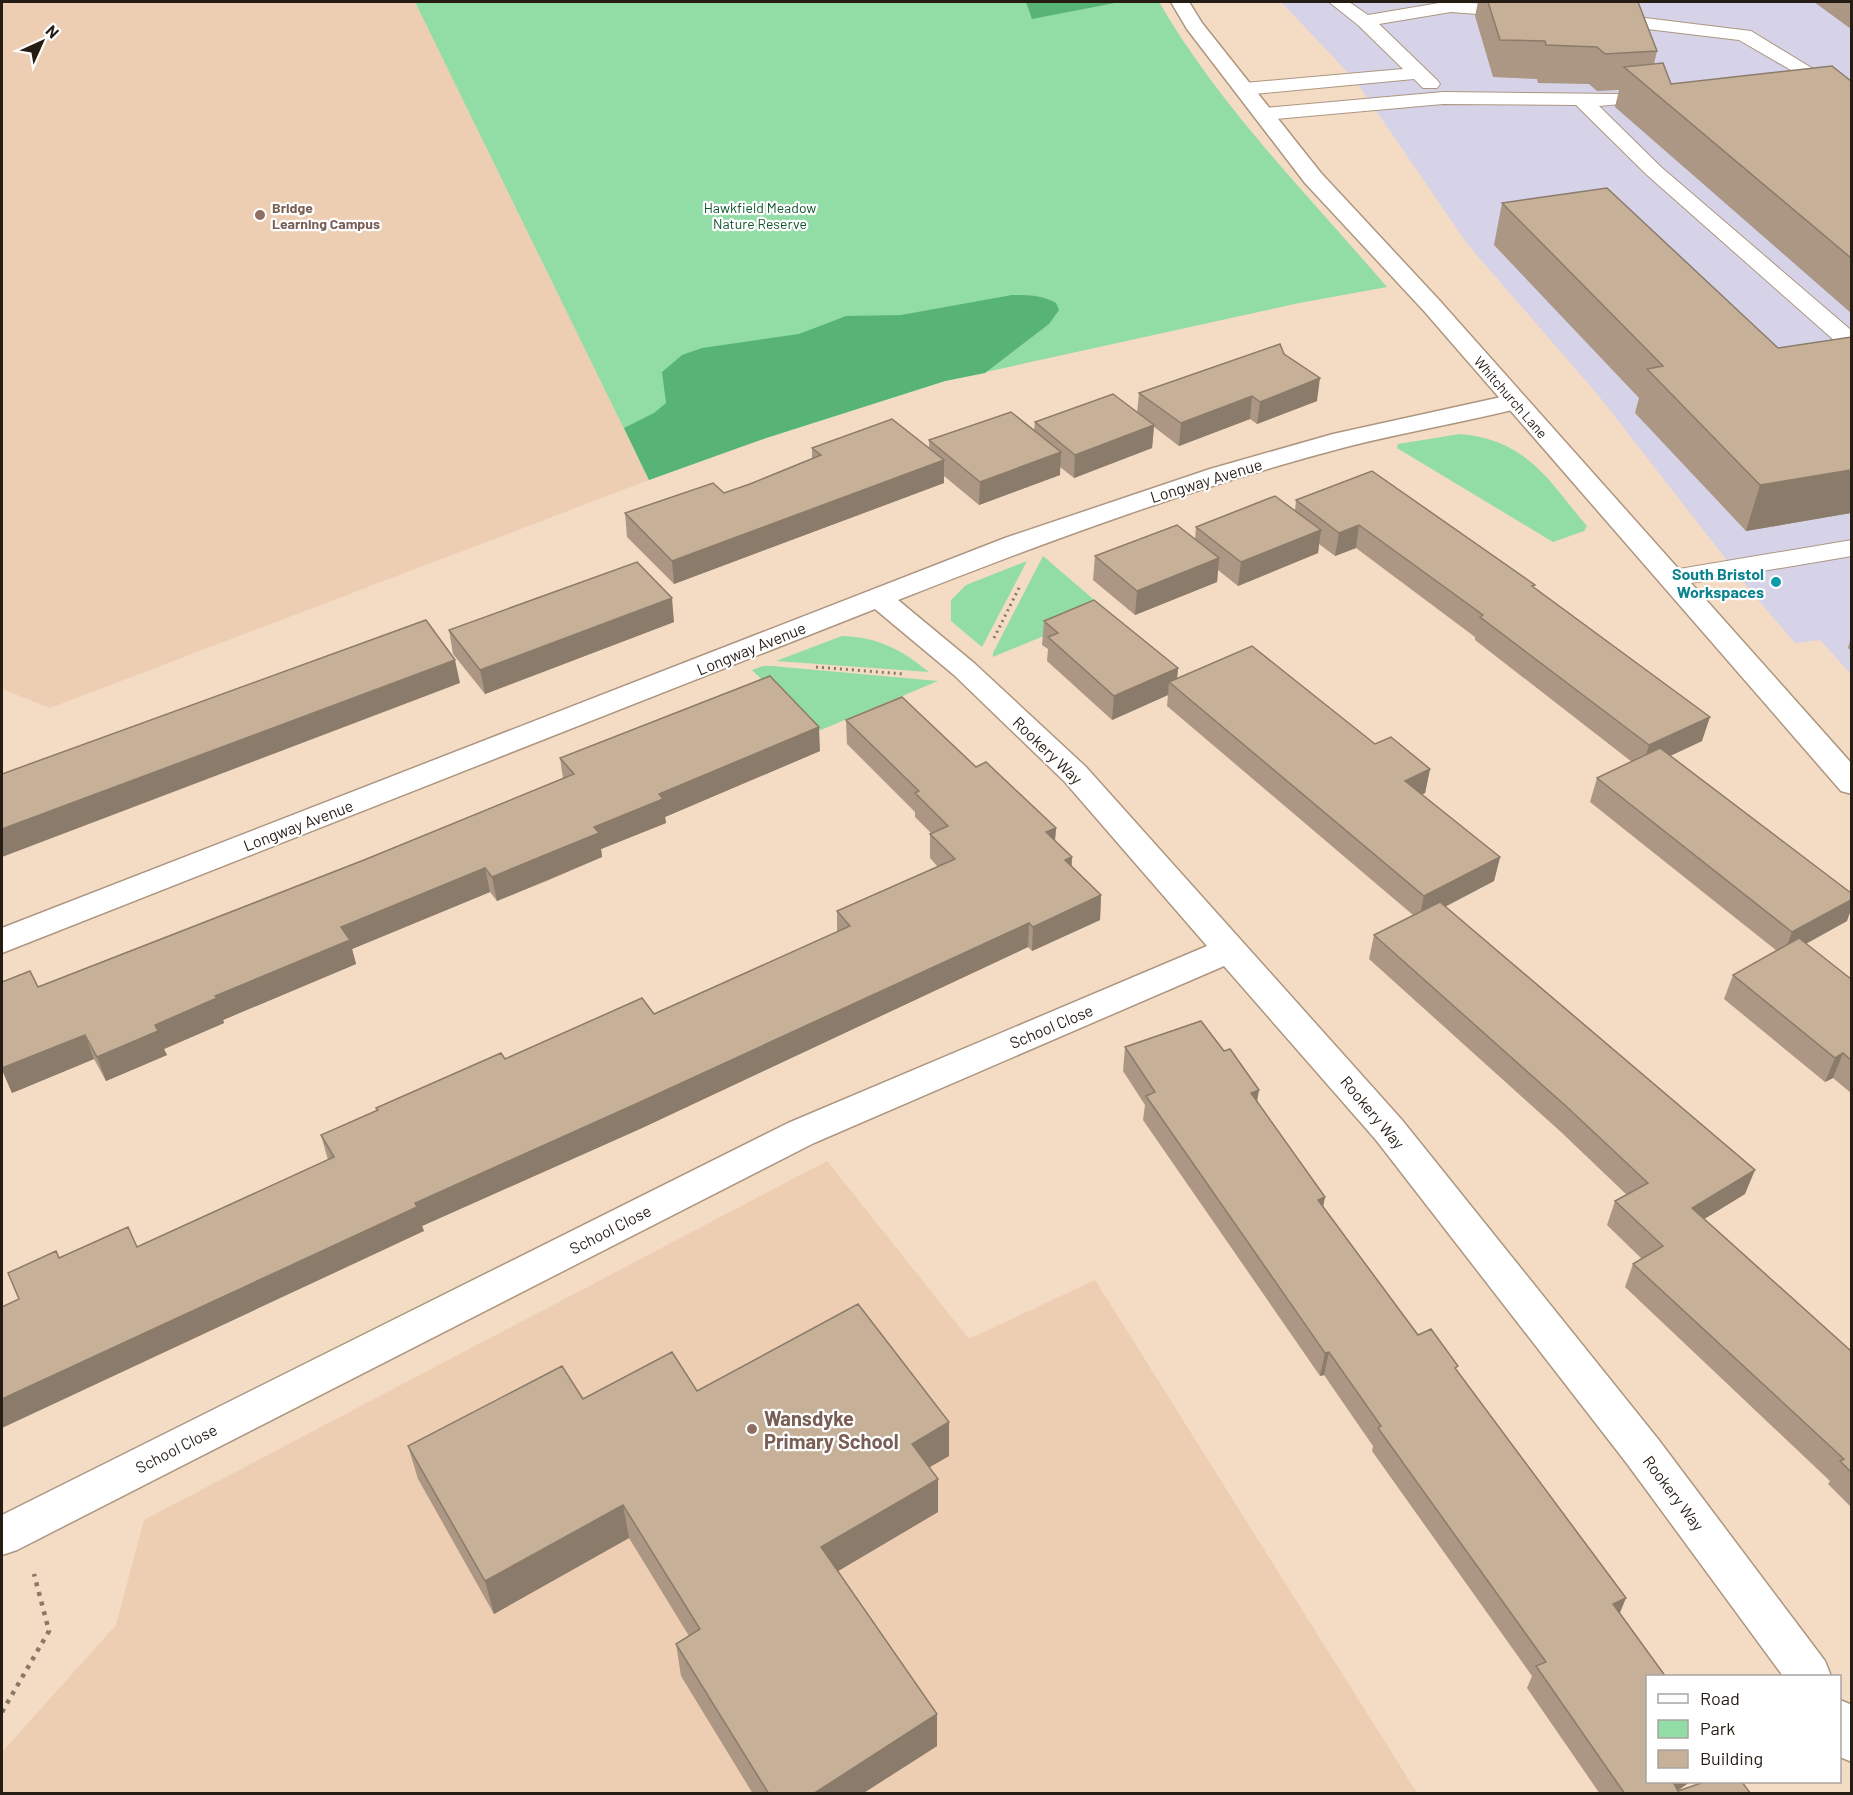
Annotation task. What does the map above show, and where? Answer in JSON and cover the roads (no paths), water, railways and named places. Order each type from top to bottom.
[{"type":"street","name":"Whitchurch Lane","points":[[1180,2],[1194,26],[1313,178],[1432,306],[1673,578],[1851,784]]},
{"type":"street","name":"Longway Avenue","points":[[2,941],[1021,542],[1151,496],[1342,440],[1515,402]]},
{"type":"street","name":"Rookery Way","points":[[879,598],[964,669],[1075,774],[1389,1130],[1643,1452],[1808,1675]]},
{"type":"street","name":"School Close","points":[[11,1531],[801,1133],[1231,949]]},
{"type":"street","points":[[1841,1725],[1851,1740]]},
{"type":"lane","points":[[1338,2],[1365,21],[1443,98]]},
{"type":"lane","points":[[1365,21],[1451,6],[1538,12]]},
{"type":"lane","points":[[1584,17],[1744,35],[1815,76],[1772,83]]},
{"type":"lane","points":[[1244,89],[1419,73]]},
{"type":"lane","points":[[1264,114],[1443,98],[1620,100],[1675,95]]},
{"type":"lane","points":[[1582,100],[1654,171],[1851,344]]},
{"type":"lane","points":[[1673,578],[1851,548]]},
{"type":"place","name":"Bridge Learning Campus","points":[[260,215]]},
{"type":"place","name":"South Bristol Workspaces","points":[[1776,582]]},
{"type":"place","name":"Wansdyke Primary School","points":[[752,1429]]},
{"type":"park label","name":"Hawkfield Meadow Nature Reserve","points":[[760,216]]}]
